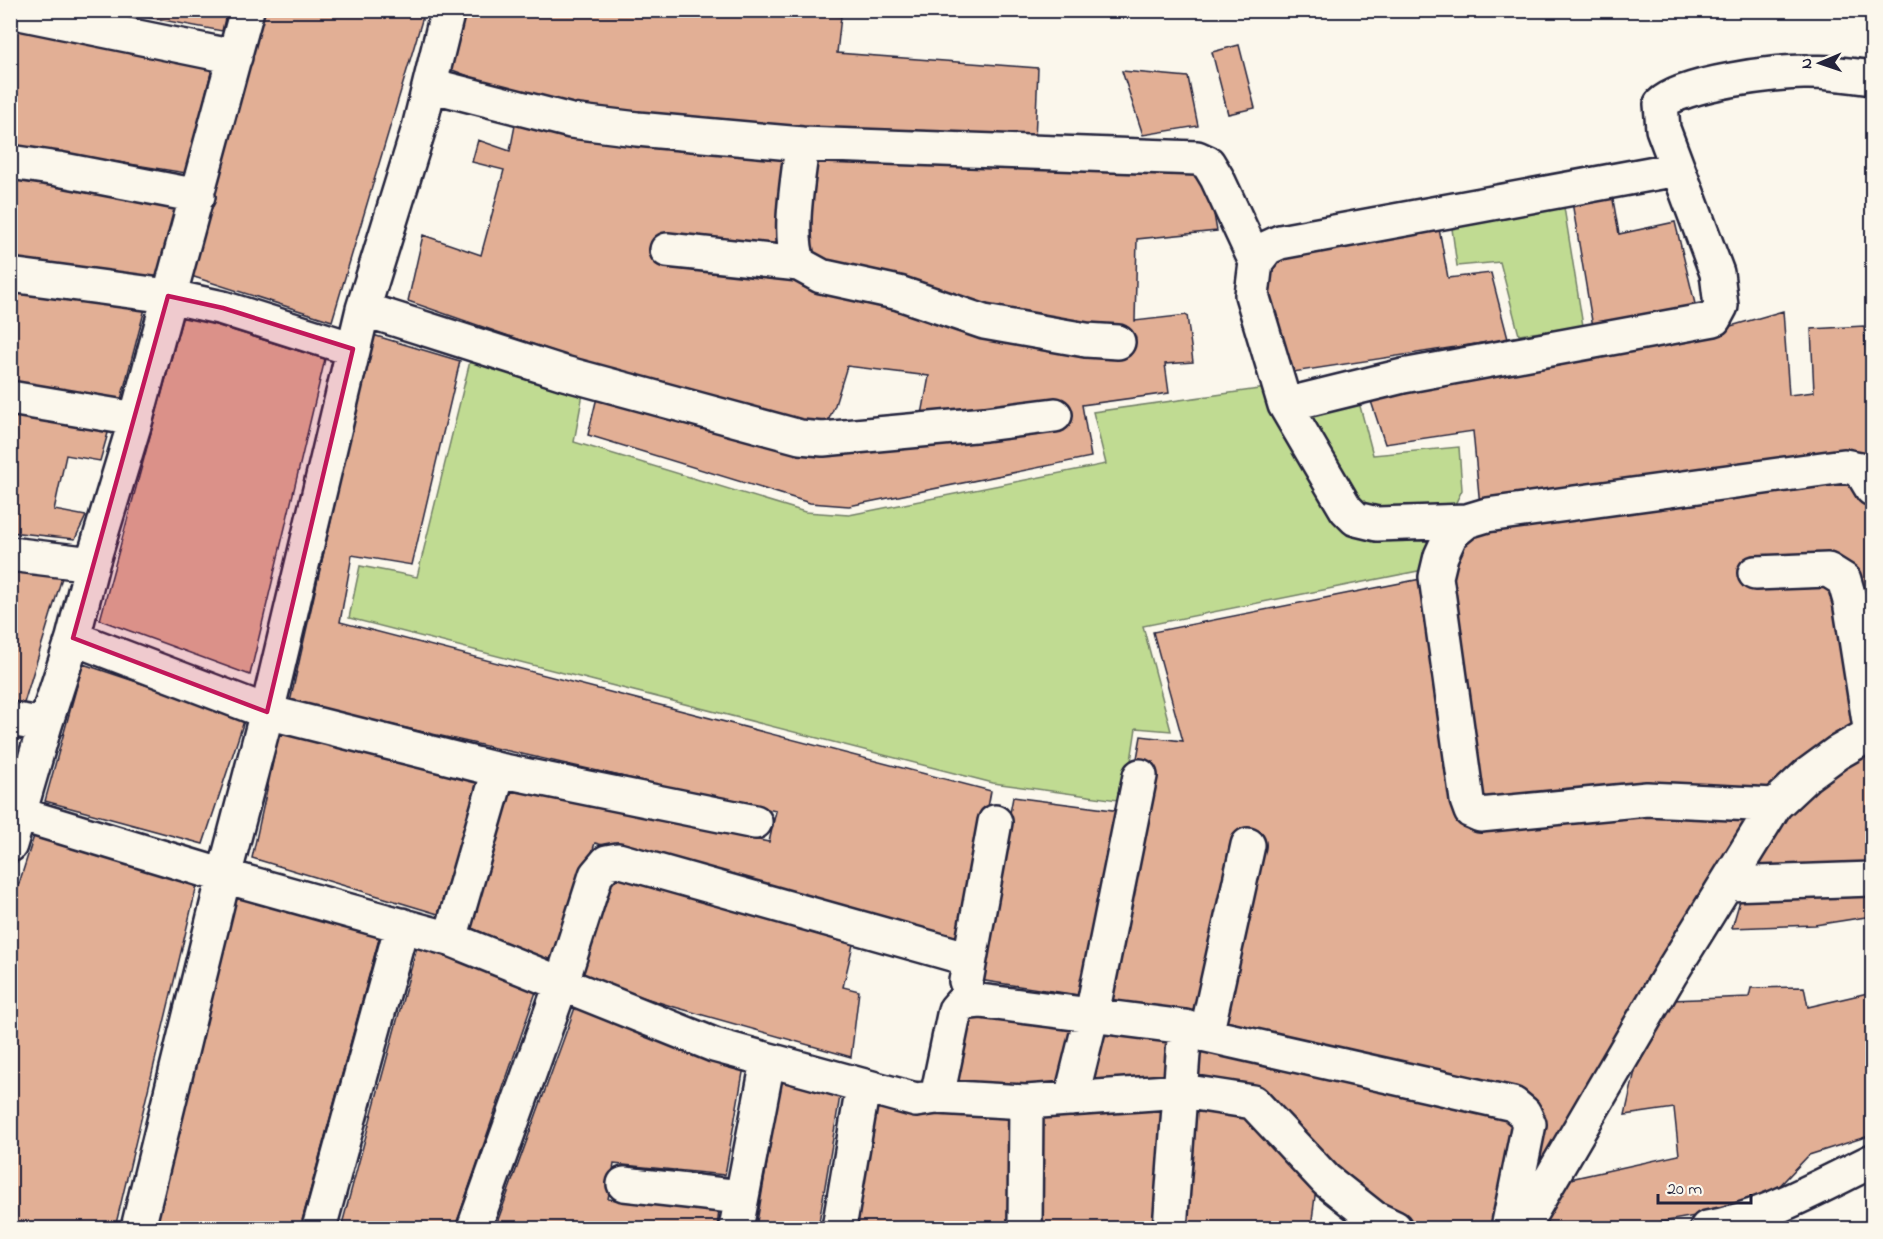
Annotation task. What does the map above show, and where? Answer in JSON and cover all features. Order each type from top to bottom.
[{"type":"street","points":[[10,844],[73,638],[92,564],[136,419],[247,10]]},
{"type":"street","points":[[138,1228],[224,876],[267,712],[363,309],[419,128],[448,10]]},
{"type":"street","points":[[10,11],[235,57]]},
{"type":"street","points":[[1285,405],[1403,376],[1714,319],[1720,306],[1717,273],[1677,169],[1660,116],[1661,104],[1668,97],[1714,84],[1806,71],[1872,78]]},
{"type":"street","points":[[430,85],[572,121],[637,129],[802,144],[1197,159],[1208,163],[1217,178],[1256,262]]},
{"type":"street","points":[[799,264],[795,252],[794,235],[802,144]]},
{"type":"street","points":[[10,162],[198,196]]},
{"type":"street","points":[[1677,169],[1280,242],[1267,248],[1256,262],[1252,295],[1276,381],[1285,405],[1346,509],[1356,519],[1377,524],[1467,521],[1487,515],[1844,466],[1860,469],[1872,489]]},
{"type":"street","points":[[667,250],[799,264],[821,276],[899,293],[984,322],[1086,340],[1118,342]]},
{"type":"street","points":[[10,275],[168,296],[223,308],[354,349]]},
{"type":"street","points":[[363,309],[564,373],[800,437],[823,439],[1055,415]]},
{"type":"street","points":[[10,398],[136,419]]},
{"type":"street","points":[[1467,521],[1451,534],[1436,577],[1450,694],[1467,800],[1471,811],[1480,815],[1647,800],[1775,805]]},
{"type":"street","points":[[10,554],[92,564]]},
{"type":"street","points":[[1522,1228],[1671,973],[1775,805],[1814,769],[1872,734],[1850,600],[1844,580],[1828,570],[1755,573]]},
{"type":"street","points":[[73,638],[267,712],[499,770],[755,822]]},
{"type":"street","points":[[10,719],[45,725]]},
{"type":"street","points":[[450,939],[499,770]]},
{"type":"street","points":[[1071,1100],[1092,1014],[1140,776]]},
{"type":"street","points":[[19,814],[224,876],[450,939],[562,982],[669,1029],[768,1061],[916,1100],[937,1097],[1026,1102],[1182,1091],[1253,1102],[1326,1180],[1374,1218],[1395,1228]]},
{"type":"street","points":[[937,1097],[955,1010],[961,1003],[995,822]]},
{"type":"street","points":[[1170,1228],[1182,1091],[1195,1031],[1248,845]]},
{"type":"street","points":[[474,1228],[562,982],[596,875],[607,862],[618,860],[970,959]]},
{"type":"street","points":[[1727,884],[1872,879]]},
{"type":"street","points":[[319,1228],[402,925]]},
{"type":"street","points":[[961,1003],[980,1001],[1092,1014],[1195,1031],[1513,1104],[1524,1113],[1529,1124],[1508,1228]]},
{"type":"street","points":[[624,1184],[739,1213],[768,1061]]},
{"type":"street","points":[[839,1228],[863,1087]]},
{"type":"street","points":[[1025,1228],[1026,1102]]},
{"type":"street","points":[[1707,1228],[1724,1225],[1785,1202],[1872,1161]]},
{"type":"highlighted area","points":[[168,296],[223,308],[353,349],[267,712],[73,638]]},
{"type":"green space","points":[[1563,201],[1583,326],[1519,335],[1500,262],[1457,266],[1451,221]]},
{"type":"green space","points":[[472,353],[584,388],[574,442],[805,512],[849,515],[1106,464],[1093,412],[1352,376],[1373,455],[1459,447],[1462,490],[1423,570],[1143,626],[1171,731],[1136,728],[1125,801],[993,783],[349,618],[360,566],[417,577]]},
{"type":"building","points":[[108,10],[227,10],[222,31]]},
{"type":"building","points":[[264,10],[425,10],[332,321],[191,276]]},
{"type":"building","points":[[458,10],[788,10],[841,16],[837,53],[1038,68],[1035,141],[804,129],[576,108],[528,98],[447,68]]},
{"type":"building","points":[[10,26],[213,65],[186,173],[10,145]]},
{"type":"building","points":[[1239,45],[1255,108],[1228,114],[1212,52]]},
{"type":"building","points":[[1122,71],[1188,77],[1198,126],[1143,135]]},
{"type":"building","points":[[517,115],[792,152],[783,254],[1130,347],[818,263],[805,254],[811,152],[1192,167],[1208,181],[1217,231],[1137,239],[1135,321],[1187,315],[1193,362],[1165,364],[1169,393],[1082,405],[1091,457],[849,506],[810,503],[588,435],[598,393],[822,447],[922,415],[929,376],[847,366],[825,428],[596,366],[408,301],[423,235],[481,255],[504,170],[472,162],[478,140],[510,151]]},
{"type":"building","points":[[10,173],[182,203],[156,277],[10,260]]},
{"type":"building","points":[[1612,194],[1619,234],[1675,222],[1696,308],[1593,327],[1572,202]]},
{"type":"building","points":[[1438,223],[1448,278],[1491,273],[1508,339],[1287,373],[1261,284],[1279,252]]},
{"type":"building","points":[[10,286],[147,301],[119,407],[10,388]]},
{"type":"building","points":[[1783,311],[1789,395],[1814,392],[1811,329],[1864,326],[1867,370],[1872,370],[1872,467],[1480,506],[1473,431],[1385,444],[1368,392],[1717,330]]},
{"type":"building","points":[[183,315],[325,359],[250,675],[100,620]]},
{"type":"building","points":[[373,335],[460,361],[412,565],[352,555],[340,622],[991,791],[963,943],[595,843],[557,963],[471,928],[510,790],[769,842],[776,811],[290,702]]},
{"type":"building","points":[[10,410],[110,426],[100,461],[66,455],[54,510],[86,516],[75,539],[10,532]]},
{"type":"building","points":[[1843,475],[1872,503],[1872,694],[1835,585],[1857,728],[1763,794],[1482,802],[1445,580],[1468,530]]},
{"type":"building","points":[[10,564],[64,571],[24,703],[10,700]]},
{"type":"building","points":[[1426,578],[1460,824],[1626,809],[1756,812],[1527,1189],[1520,1095],[1219,1027],[1260,832],[1240,831],[1200,1015],[1106,1000],[1153,762],[1136,764],[1141,736],[1183,741],[1153,632]]},
{"type":"building","points":[[83,664],[245,718],[203,844],[45,801]]},
{"type":"building","points":[[280,730],[480,779],[438,914],[252,858]]},
{"type":"building","points":[[1872,744],[1872,870],[1744,874],[1784,810]]},
{"type":"building","points":[[1013,797],[1120,811],[1085,996],[979,980]]},
{"type":"building","points":[[34,836],[197,885],[115,1228],[10,1228],[10,912]]},
{"type":"building","points":[[612,868],[855,936],[843,987],[859,991],[851,1057],[575,976]]},
{"type":"building","points":[[1872,886],[1872,916],[1815,925],[1732,928],[1743,890]]},
{"type":"building","points":[[235,896],[380,935],[300,1228],[154,1228]]},
{"type":"building","points":[[418,943],[537,989],[455,1228],[341,1228]]},
{"type":"building","points":[[1804,987],[1808,1007],[1872,992],[1872,1135],[1809,1155],[1770,1196],[1723,1211],[1628,1228],[1538,1228],[1561,1181],[1679,1155],[1674,1108],[1625,1115],[1637,1062],[1672,1000],[1749,997],[1751,988]]},
{"type":"building","points":[[576,1005],[744,1067],[725,1175],[614,1164],[608,1199],[719,1210],[717,1228],[495,1228]]},
{"type":"building","points":[[967,1012],[1081,1023],[1064,1090],[950,1087]]},
{"type":"building","points":[[1099,1022],[1178,1032],[1176,1083],[1079,1090]]},
{"type":"building","points":[[1191,1037],[1509,1110],[1522,1125],[1497,1228],[1423,1228],[1381,1212],[1256,1093],[1189,1085]]},
{"type":"building","points":[[781,1079],[840,1096],[818,1228],[756,1228]]},
{"type":"building","points":[[872,1099],[1014,1113],[1009,1228],[854,1228]]},
{"type":"building","points":[[1169,1103],[1158,1228],[1036,1228],[1040,1110]]},
{"type":"building","points":[[1193,1105],[1245,1116],[1316,1188],[1311,1228],[1185,1228]]}]
